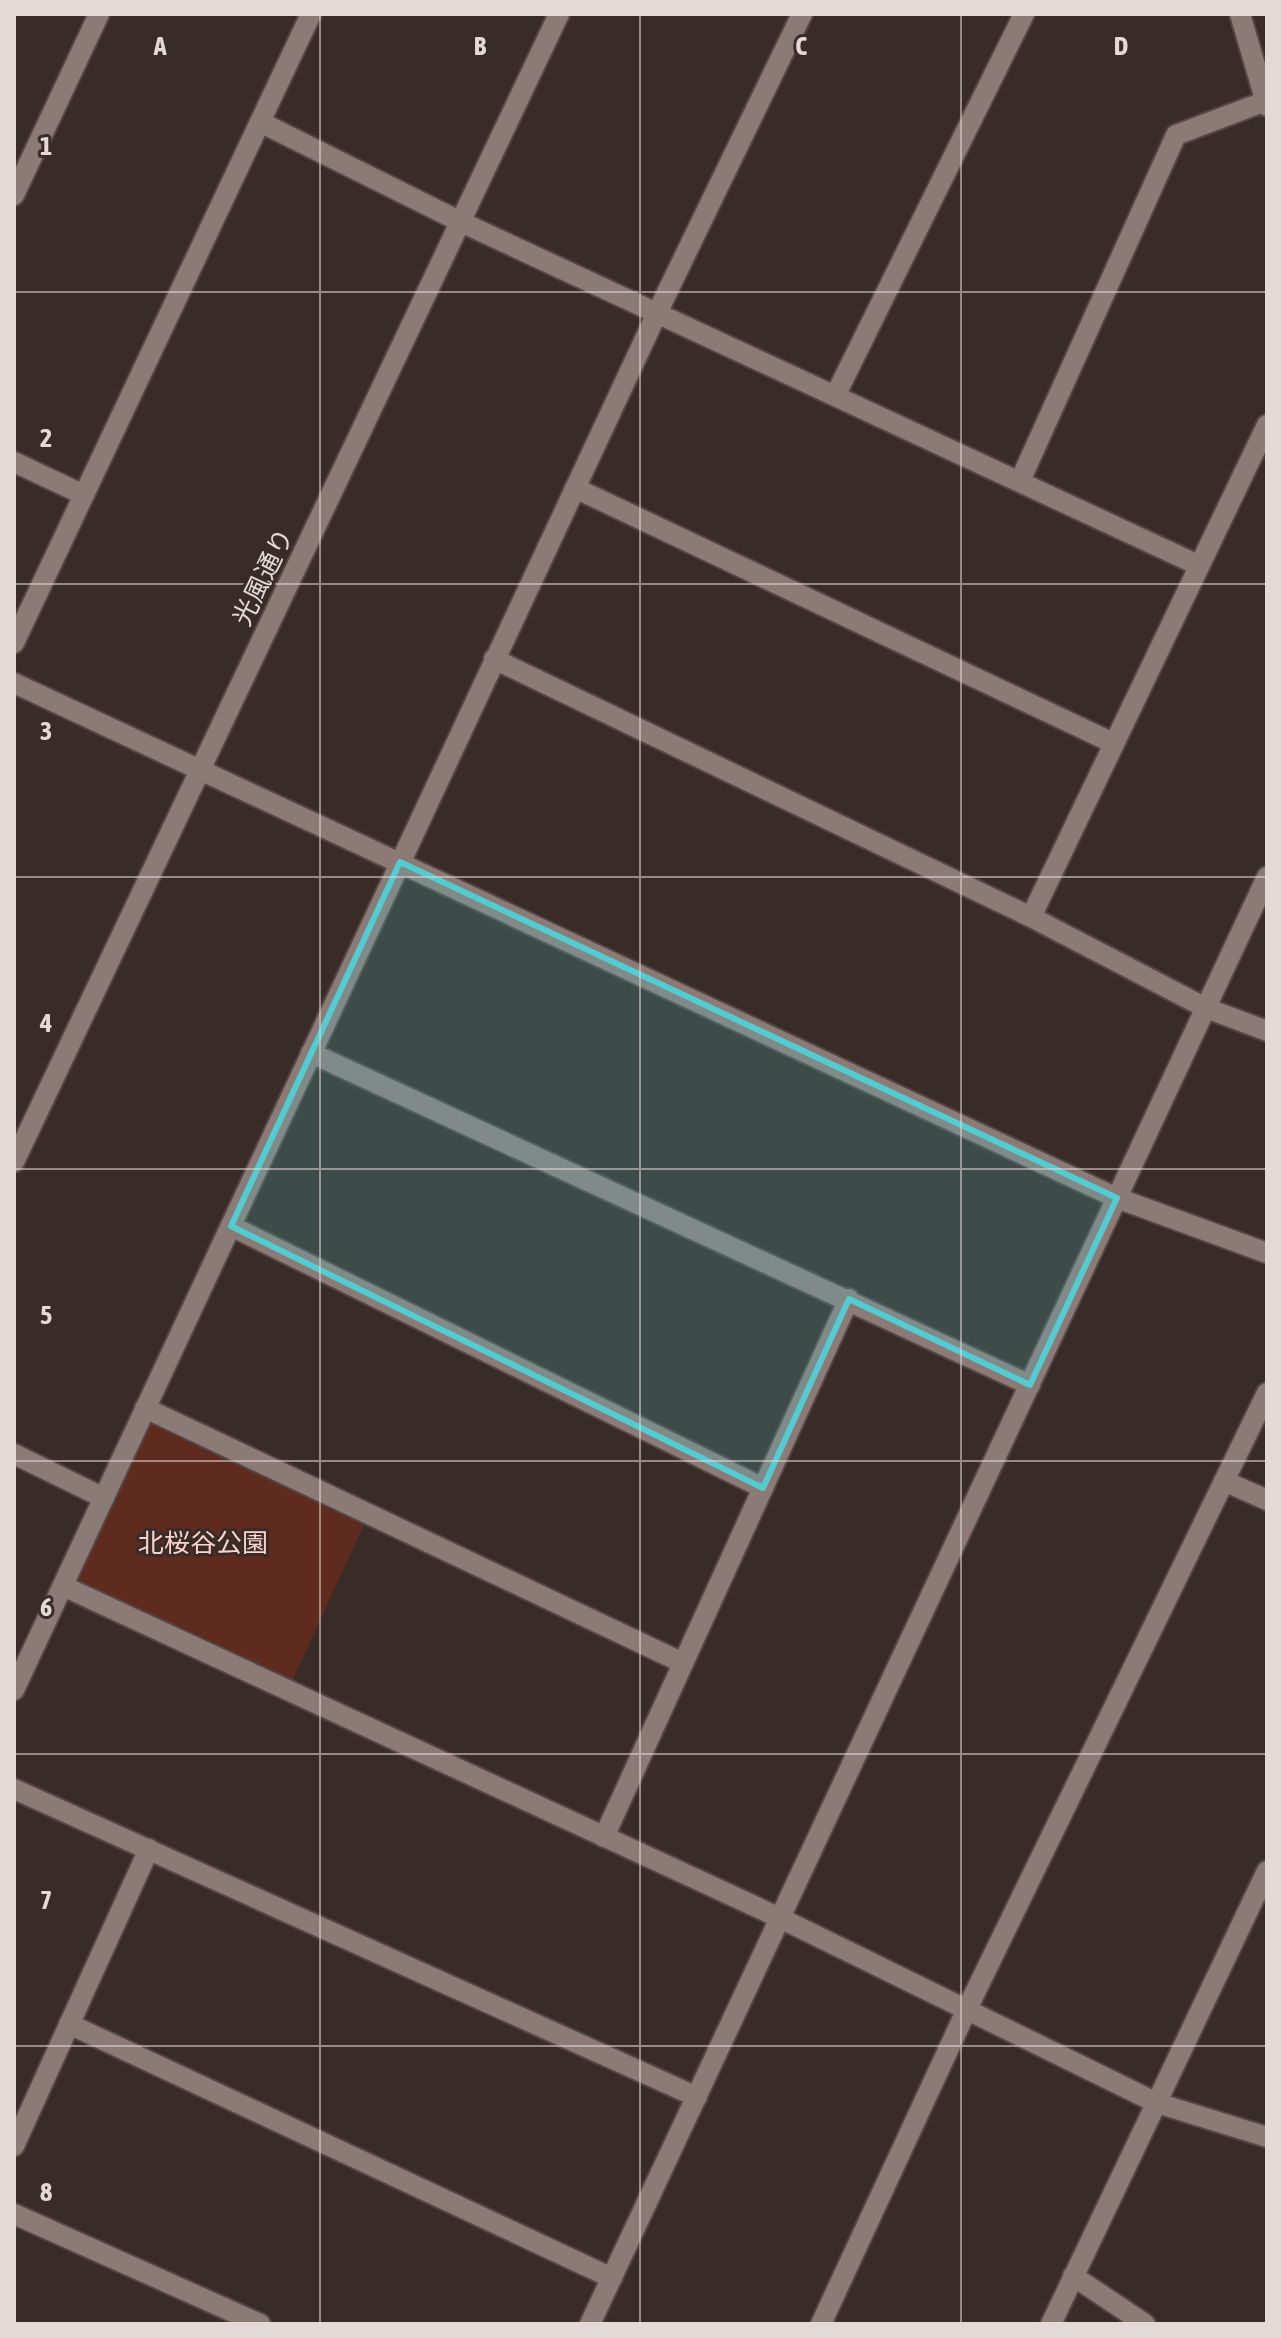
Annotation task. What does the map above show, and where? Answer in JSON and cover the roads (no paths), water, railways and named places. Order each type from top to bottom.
[{"type":"street","points":[[14,195],[99,14]]},
{"type":"street","points":[[14,643],[311,14]]},
{"type":"street","name":"光風通り","points":[[14,1162],[559,14]]},
{"type":"street","points":[[14,1690],[494,659],[802,14]]},
{"type":"street","points":[[836,394],[1024,14]]},
{"type":"street","points":[[1020,481],[1176,135],[1266,104],[1240,14]]},
{"type":"street","points":[[260,122],[461,222],[658,311],[1198,565]]},
{"type":"street","points":[[1031,917],[1267,425]]},
{"type":"street","points":[[14,462],[84,495]]},
{"type":"street","points":[[575,488],[1113,743]]},
{"type":"street","points":[[494,659],[1031,917],[1206,1008],[1267,1031]]},
{"type":"street","points":[[14,683],[1117,1198],[1267,1253]]},
{"type":"street","points":[[590,2324],[1267,877]]},
{"type":"street","points":[[311,1053],[1030,1385]]},
{"type":"street","points":[[231,1226],[763,1488]]},
{"type":"street","points":[[604,1837],[849,1299]]},
{"type":"street","points":[[821,2324],[968,2007],[1267,1393]]},
{"type":"street","points":[[145,1408],[683,1663]]},
{"type":"street","points":[[14,1454],[104,1498]]},
{"type":"street","points":[[1224,1481],[1267,1500]]},
{"type":"street","points":[[63,1586],[780,1918],[968,2007],[1157,2103],[1267,2137]]},
{"type":"street","points":[[14,1789],[697,2097]]},
{"type":"street","points":[[14,2146],[149,1849]]},
{"type":"street","points":[[1051,2324],[1157,2103],[1259,1908],[1267,1871]]},
{"type":"street","points":[[69,2024],[612,2278]]},
{"type":"street","points":[[14,2214],[260,2324]]},
{"type":"street","points":[[1073,2276],[1145,2324]]},
{"type":"park label","name":"北桜谷公園","points":[[203,1543]]}]
